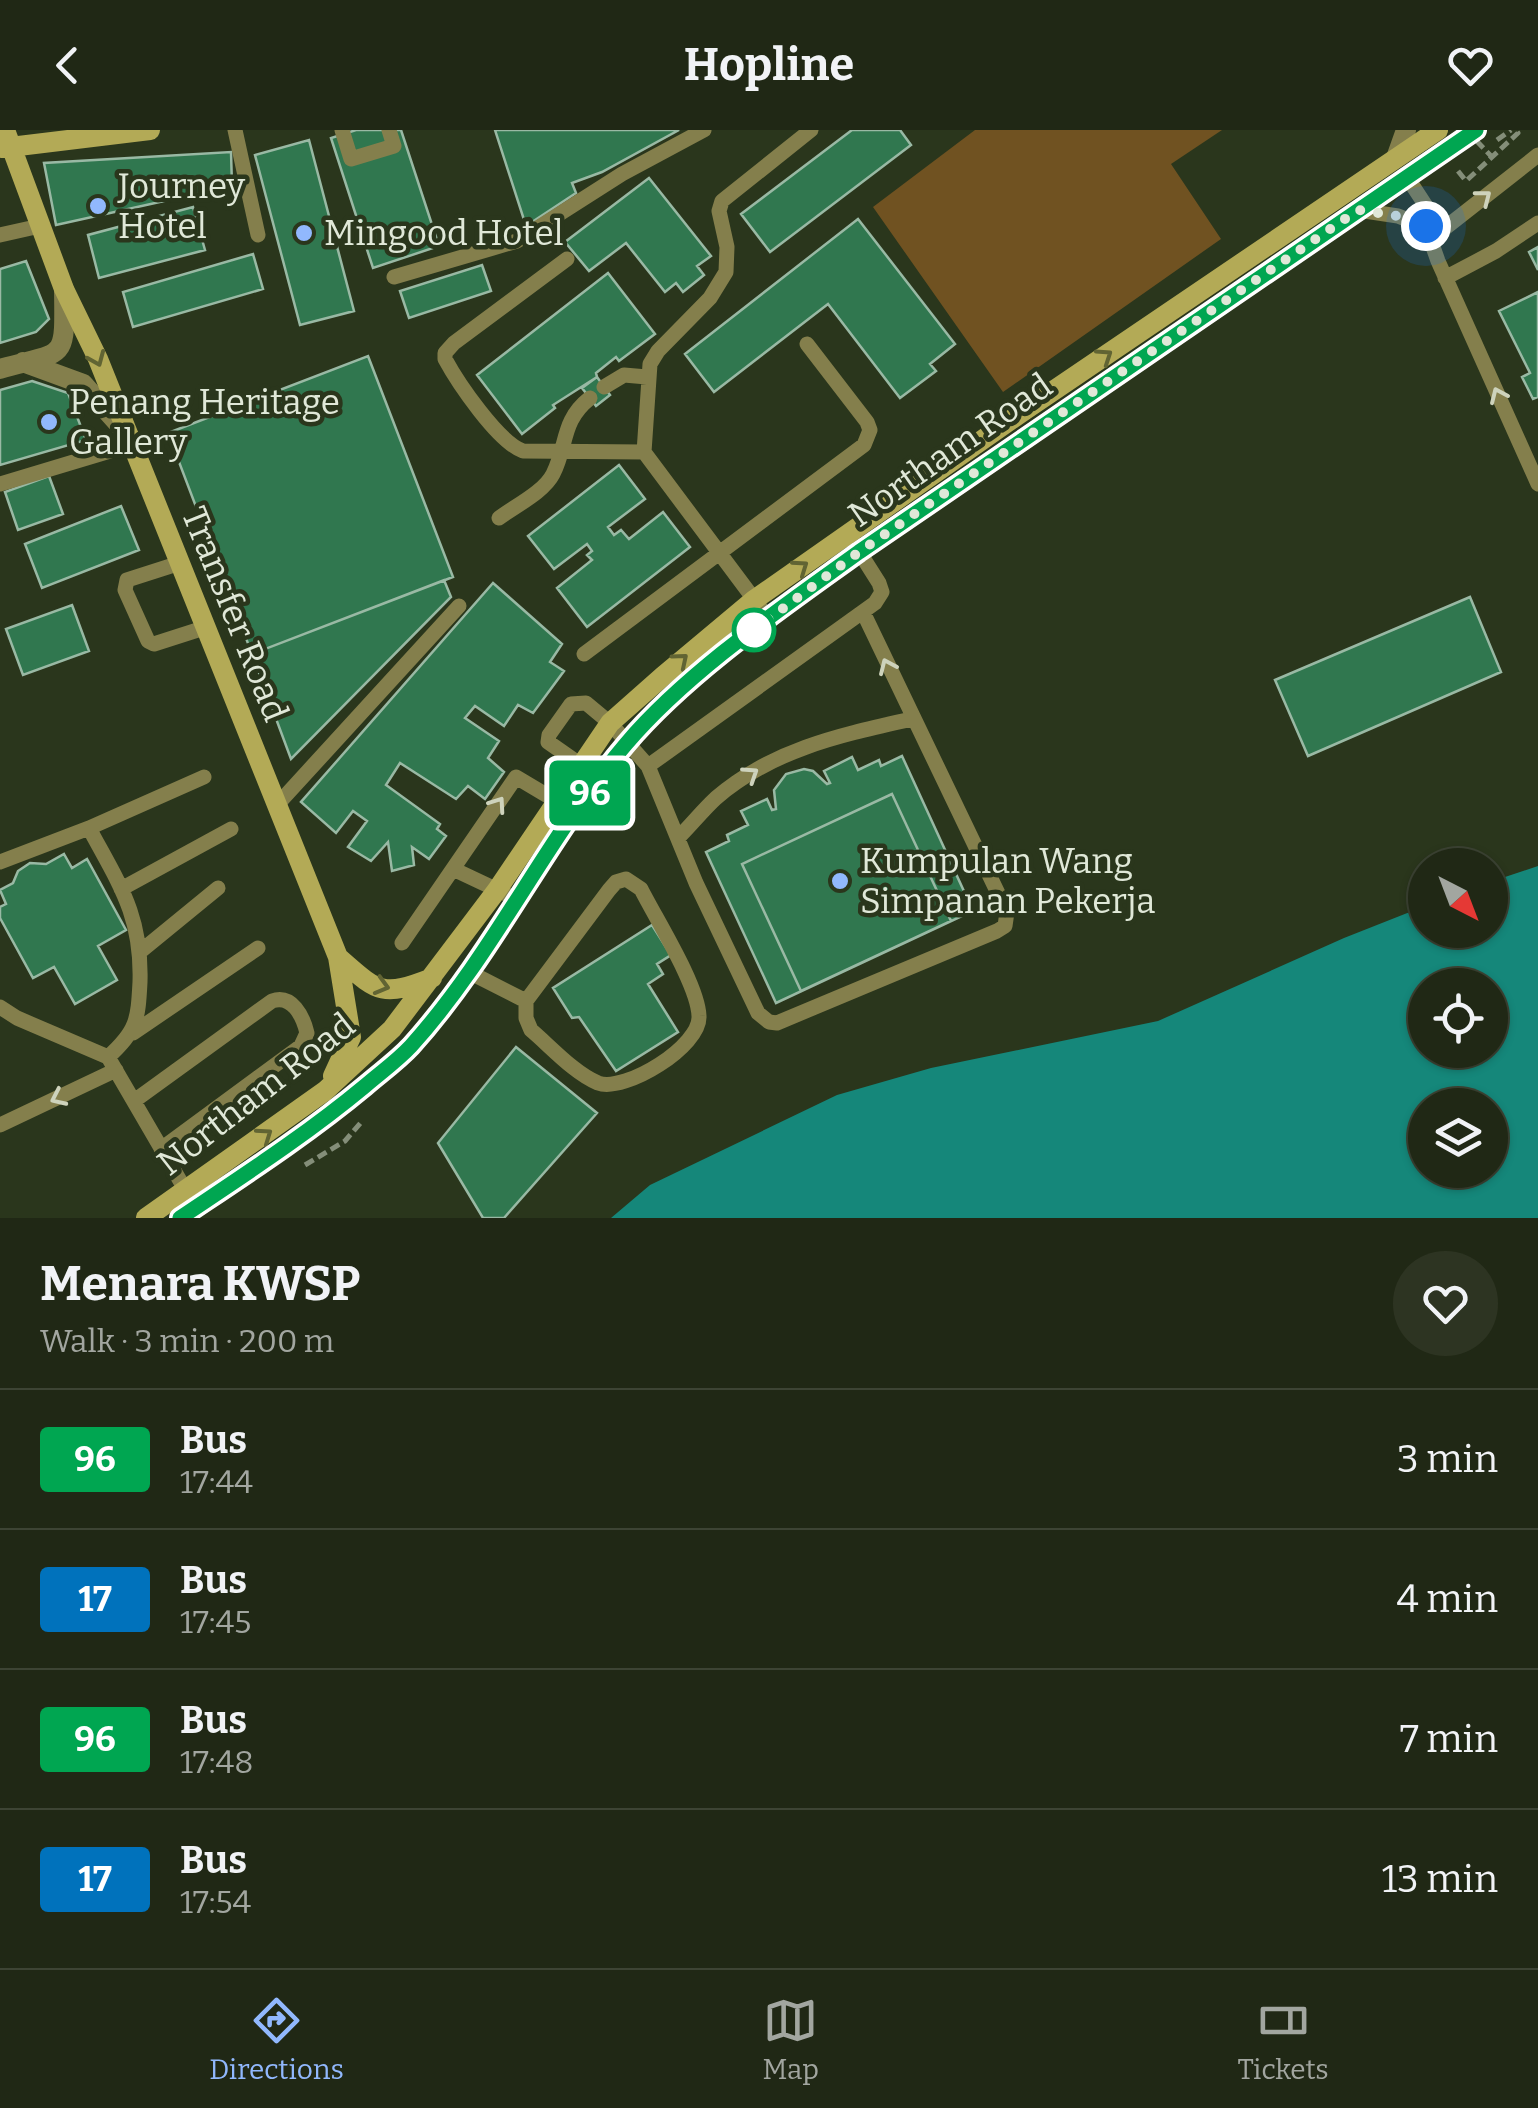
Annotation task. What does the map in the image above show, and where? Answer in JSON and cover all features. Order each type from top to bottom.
[{"type":"main road","points":[[5,142],[150,130]]},
{"type":"main road","name":"Northam Road","points":[[180,1218],[286,1150],[409,1048],[469,972],[599,778],[627,742],[682,690],[854,543],[1438,130]]},
{"type":"main road","name":"Northam Road","points":[[146,1218],[325,1091],[392,1029],[498,890],[610,723],[754,600],[854,543],[1476,130]]},
{"type":"main road","name":"Transfer Road","points":[[5,142],[64,289],[98,359],[338,957],[351,1037],[325,1091]]},
{"type":"main road","points":[[338,957],[382,990],[398,991],[433,977]]},
{"type":"street","points":[[1396,158],[1406,130]]},
{"type":"street","points":[[0,369],[51,357],[59,348],[65,337],[64,289]]},
{"type":"street","points":[[24,362],[82,384],[127,438]]},
{"type":"lane","points":[[235,130],[258,234]]},
{"type":"lane","points":[[342,130],[351,159],[394,146],[389,130]]},
{"type":"lane","points":[[394,277],[517,241],[622,174],[704,130]]},
{"type":"lane","points":[[768,618],[644,452],[647,378],[658,351],[710,298],[726,272],[728,247],[718,211],[722,201],[812,130]]},
{"type":"lane","points":[[1429,233],[1538,156]]},
{"type":"lane","points":[[1407,177],[1426,206],[1429,233],[1445,278],[1538,484]]},
{"type":"lane","points":[[1358,210],[1398,216],[1429,233]]},
{"type":"lane","points":[[1445,278],[1538,223]]},
{"type":"lane","points":[[0,235],[40,226]]},
{"type":"lane","points":[[568,259],[454,343],[445,358],[509,444],[523,452],[644,452]]},
{"type":"lane","points":[[584,654],[868,438],[867,422],[808,344]]},
{"type":"lane","points":[[604,387],[624,375],[647,378]]},
{"type":"lane","points":[[499,518],[548,482],[571,416],[590,398]]},
{"type":"lane","points":[[0,484],[127,438]]},
{"type":"lane","points":[[648,766],[863,612],[882,592],[854,543]]},
{"type":"lane","points":[[180,563],[128,580],[125,590],[148,641],[154,644],[206,627]]},
{"type":"lane","points":[[277,805],[458,606]]},
{"type":"lane","points":[[599,778],[553,747],[548,736],[571,704],[586,703],[610,723],[648,766],[758,1013],[769,1022],[776,1023],[998,931],[1005,926],[1007,912],[863,612]]},
{"type":"lane","points":[[678,838],[716,798],[784,754],[820,740],[912,719]]},
{"type":"lane","points":[[0,862],[89,828],[204,776]]},
{"type":"lane","points":[[402,943],[516,777],[576,812]]},
{"type":"lane","points":[[0,1125],[112,1064],[132,1034],[138,1012],[140,952],[136,924],[122,888],[89,828]]},
{"type":"lane","points":[[122,888],[231,829]]},
{"type":"lane","points":[[453,869],[518,899]]},
{"type":"lane","points":[[626,879],[641,889],[692,991],[700,1022],[682,1048],[630,1080],[608,1085],[588,1077],[530,1030],[526,1001],[608,890],[626,879]]},
{"type":"lane","points":[[140,952],[218,888]]},
{"type":"lane","points":[[132,1034],[258,948]]},
{"type":"lane","points":[[469,972],[526,1001]]},
{"type":"lane","points":[[134,1101],[272,1001],[289,1000],[295,1007],[307,1033],[301,1046],[161,1149]]},
{"type":"lane","points":[[0,1007],[112,1064],[186,1191]]},
{"type":"path","points":[[1466,130],[1492,157]]},
{"type":"path","points":[[1456,169],[1466,181],[1518,133],[1516,130]]},
{"type":"shaded area","points":[[975,130],[1222,130],[1171,164],[1221,239],[1003,392],[873,207]]},
{"type":"water","points":[[1538,866],[1538,1218],[611,1218],[650,1185],[837,1095],[931,1068],[1158,1021],[1408,913],[1408,948],[1508,948],[1508,876]]},
{"type":"building","points":[[356,130],[401,130],[439,246],[373,268],[331,138]]},
{"type":"building","points":[[495,130],[679,130],[602,172],[572,183],[576,193],[526,226]]},
{"type":"building","points":[[852,130],[900,130],[911,145],[770,252],[741,214]]},
{"type":"building","name":"Mingood Hotel","points":[[309,140],[354,311],[300,325],[255,155]]},
{"type":"building","name":"Journey Hotel","points":[[231,152],[232,186],[56,225],[44,163]]},
{"type":"building","points":[[649,178],[711,256],[697,266],[704,275],[683,292],[676,283],[665,292],[626,243],[589,271],[565,242]]},
{"type":"building","points":[[193,207],[205,250],[99,278],[88,235]]},
{"type":"building","points":[[858,219],[955,344],[930,364],[936,371],[900,398],[828,304],[714,392],[685,354]]},
{"type":"building","points":[[1538,247],[1538,270],[1529,252]]},
{"type":"building","points":[[253,254],[263,289],[133,327],[123,292]]},
{"type":"building","points":[[26,261],[49,319],[36,332],[0,343],[0,269]]},
{"type":"building","points":[[482,265],[491,291],[409,318],[400,291]]},
{"type":"building","points":[[608,273],[655,334],[619,361],[616,357],[596,373],[597,377],[553,405],[555,408],[522,434],[477,375]]},
{"type":"building","points":[[1538,292],[1538,397],[1533,399],[1522,377],[1530,373],[1499,311]]},
{"type":"building","points":[[368,356],[453,577],[252,654],[168,433]]},
{"type":"building","points":[[597,377],[610,395],[596,406],[582,388]]},
{"type":"building","points":[[32,381],[68,393],[86,440],[0,465],[0,390]]},
{"type":"building","points":[[619,465],[645,499],[608,527],[614,535],[621,530],[629,539],[663,512],[690,547],[587,627],[557,588],[592,560],[587,555],[592,551],[587,544],[554,569],[528,536]]},
{"type":"building","points":[[49,476],[63,514],[18,530],[5,492]]},
{"type":"building","points":[[121,506],[139,550],[42,588],[25,544]]},
{"type":"building","points":[[444,580],[451,597],[291,759],[252,654]]},
{"type":"building","points":[[493,583],[562,644],[550,662],[564,671],[533,713],[518,705],[504,726],[475,706],[465,718],[499,741],[488,758],[504,772],[485,799],[468,786],[456,799],[400,763],[386,785],[440,824],[437,829],[446,836],[429,859],[412,847],[414,865],[392,871],[388,842],[371,861],[348,847],[367,821],[353,811],[336,833],[301,802]]},
{"type":"building","points":[[1470,597],[1501,672],[1308,756],[1275,680]]},
{"type":"building","points":[[72,605],[89,651],[23,675],[6,629]]},
{"type":"building","name":"Kumpulan Wang Simpanan Pekerja","points":[[902,756],[973,911],[776,1003],[706,852],[729,841],[727,835],[748,825],[741,811],[767,799],[772,810],[776,809],[774,790],[786,774],[813,771],[827,784],[830,783],[824,771],[852,757],[858,770],[879,760],[881,766]]},
{"type":"building","points":[[892,794],[951,921],[801,991],[742,864]]},
{"type":"building","points":[[64,854],[72,868],[87,859],[126,930],[98,946],[117,980],[75,1004],[54,967],[33,978],[0,918],[0,907],[6,904],[0,890],[13,883],[18,871],[30,863],[46,864]]},
{"type":"building","points":[[652,925],[671,955],[657,964],[663,974],[648,984],[678,1032],[616,1071],[579,1017],[572,1018],[553,988]]},
{"type":"building","points":[[516,1047],[597,1113],[504,1218],[483,1218],[438,1143]]},
{"type":"bus line","name":"96","points":[[180,1218],[286,1150],[409,1048],[469,972],[599,778],[627,742],[682,690],[768,618],[859,552],[1476,130]]},
{"type":"place","name":"Journey Hotel","points":[[98,206]]},
{"type":"place","name":"Mingood Hotel","points":[[304,233]]},
{"type":"place","name":"Penang Heritage Gallery","points":[[49,422]]},
{"type":"place","name":"Kumpulan Wang Simpanan Pekerja","points":[[840,881]]},
{"type":"route","points":[[754,630],[1037,428],[1358,210],[1398,216],[1426,226]]}]
